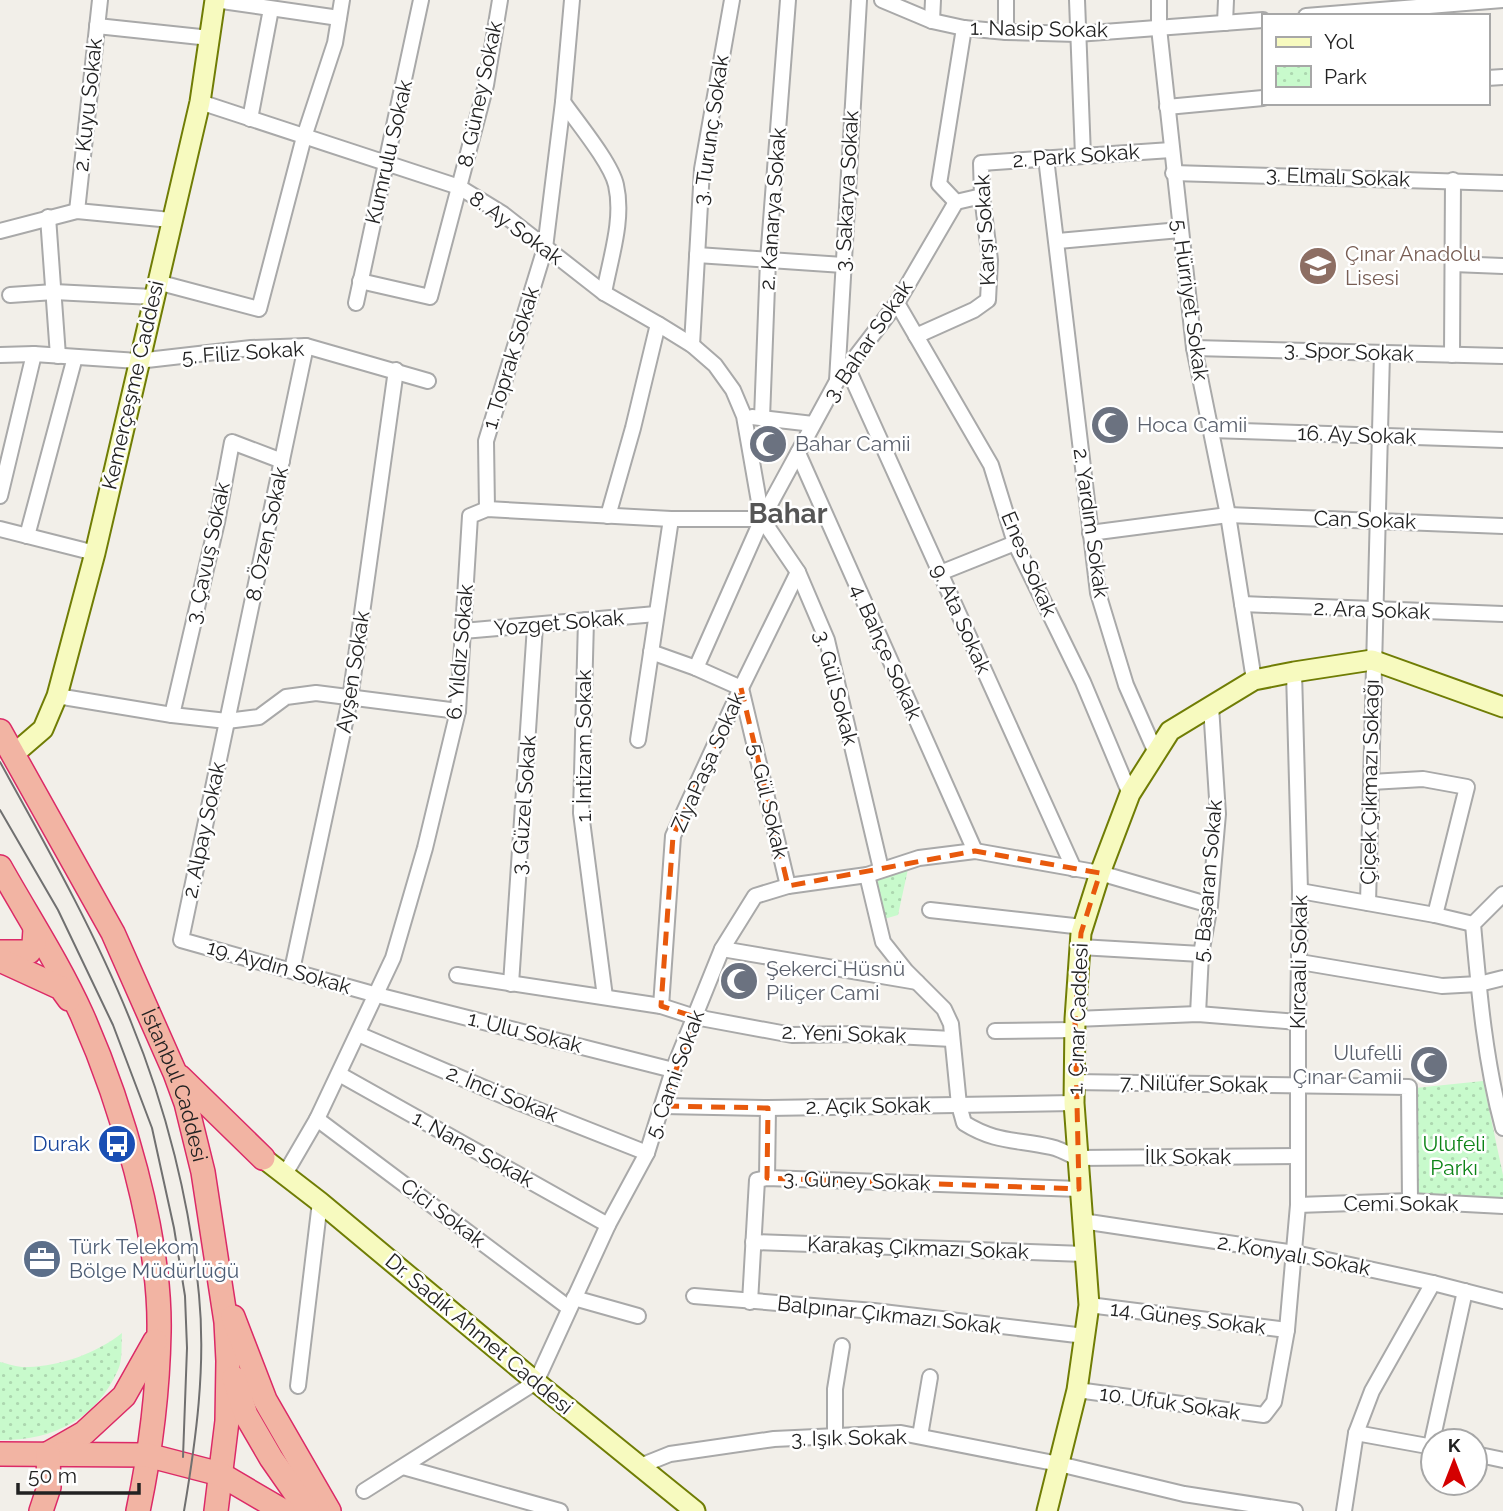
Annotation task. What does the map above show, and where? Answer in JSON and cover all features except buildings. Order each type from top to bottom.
[{"type":"highway","name":"İstanbul Caddesi","points":[[0,731],[113,933],[186,1103],[203,1172],[223,1290],[228,1361],[227,1420],[216,1511]]},
{"type":"highway","points":[[0,867],[81,1014],[110,1086],[131,1155],[155,1259],[159,1332],[140,1501]]},
{"type":"highway","points":[[0,952],[29,952],[34,944],[35,929]]},
{"type":"highway","points":[[0,960],[61,988],[81,1014]]},
{"type":"highway","points":[[175,1073],[263,1158]]},
{"type":"highway","points":[[203,1172],[206,1150],[214,1139],[227,1138],[263,1158]]},
{"type":"highway","points":[[223,1290],[265,1400],[329,1511]]},
{"type":"highway","points":[[48,1454],[84,1433],[124,1396],[159,1332]]},
{"type":"highway","points":[[228,1361],[246,1415],[271,1458],[309,1511]]},
{"type":"highway","points":[[0,1454],[147,1455],[220,1474],[283,1511]]},
{"type":"highway","points":[[41,1511],[49,1487],[48,1454]]},
{"type":"main road","name":"Kemerçeşme Caddesi","points":[[14,754],[43,729],[57,696],[95,554],[200,102],[215,0]]},
{"type":"main road","name":"1. Çınar Caddesi","points":[[1047,1511],[1077,1390],[1089,1305],[1074,1103],[1074,1025],[1080,947],[1083,927],[1100,873],[1130,794],[1170,731],[1254,680],[1372,660],[1503,706]]},
{"type":"main road","name":"Dr. Sadık Ahmet Caddesi","points":[[263,1158],[695,1511]]},
{"type":"street","name":"2. Kuyu Sokak","points":[[77,211],[100,0]]},
{"type":"street","points":[[215,0],[339,19]]},
{"type":"street","points":[[10,295],[155,290],[259,309],[304,136],[335,43],[342,0]]},
{"type":"street","name":"Kumrulu Sokak","points":[[356,303],[421,0]]},
{"type":"street","name":"8. Güney Sokak","points":[[360,281],[430,297],[485,85],[500,0]]},
{"type":"street","name":"1. Toprak Sokak","points":[[487,509],[485,441],[545,248],[572,0]]},
{"type":"street","name":"3. Turunç Sokak","points":[[692,345],[702,169],[732,0]]},
{"type":"street","name":"2. Kanarya Sokak","points":[[762,418],[768,260],[788,0]]},
{"type":"street","name":"3. Sakarya Sokak","points":[[837,381],[859,0]]},
{"type":"street","name":"1. Nasip Sokak","points":[[882,0],[932,21],[964,28],[1006,32],[1077,34],[1262,20]]},
{"type":"street","points":[[932,21],[933,0]]},
{"type":"street","points":[[1006,0],[1006,32]]},
{"type":"street","points":[[1077,0],[1083,156]]},
{"type":"street","name":"5. Hürriyet Sokak","points":[[1159,0],[1159,28],[1173,173],[1194,348],[1228,515],[1254,680]]},
{"type":"street","points":[[1225,23],[1226,0]]},
{"type":"street","points":[[1322,14],[1400,4],[1503,0]]},
{"type":"street","points":[[250,119],[271,9]]},
{"type":"street","points":[[97,26],[210,38]]},
{"type":"street","points":[[964,28],[939,184],[956,202],[982,196]]},
{"type":"street","points":[[1167,107],[1262,98]]},
{"type":"street","name":"8. Ay Sokak","points":[[200,102],[459,187],[503,214],[604,293],[692,345],[715,365],[733,390],[744,416],[762,519]]},
{"type":"street","points":[[563,102],[616,184],[618,219],[604,293]]},
{"type":"street","name":"2. Park Sokak","points":[[981,163],[1171,150]]},
{"type":"street","name":"2. Yardım Sokak","points":[[1046,158],[1098,593],[1126,685],[1156,753]]},
{"type":"street","name":"Karşı Sokak","points":[[916,336],[974,310],[988,300],[990,260],[981,163]]},
{"type":"street","name":"3. Elmalı Sokak","points":[[1173,173],[1503,183]]},
{"type":"street","points":[[1452,355],[1453,180]]},
{"type":"street","name":"3. Bahar Sokak","points":[[696,667],[762,519],[837,381],[897,303],[956,202]]},
{"type":"street","points":[[0,231],[77,211],[171,220]]},
{"type":"street","points":[[48,217],[58,356]]},
{"type":"street","points":[[1058,241],[1180,230]]},
{"type":"street","points":[[697,255],[843,265]]},
{"type":"street","points":[[1453,264],[1503,266]]},
{"type":"street","name":"Enes Sokak","points":[[897,303],[991,465],[1015,542],[1083,682],[1130,794]]},
{"type":"street","points":[[608,516],[658,324]]},
{"type":"street","name":"5. Filiz Sokak","points":[[0,355],[138,361],[251,348],[306,346],[428,381]]},
{"type":"street","name":"8. Özen Sokak","points":[[227,721],[306,346]]},
{"type":"street","name":"3. Spor Sokak","points":[[1194,348],[1503,356]]},
{"type":"street","name":"Çiçek Çıkmazı Sokağı","points":[[1368,903],[1372,660],[1382,353]]},
{"type":"street","points":[[0,496],[34,355]]},
{"type":"street","points":[[27,536],[75,357]]},
{"type":"street","name":"9. Ata Sokak","points":[[848,369],[1074,869]]},
{"type":"street","name":"Ayşen Sokak","points":[[292,971],[351,699],[396,370]]},
{"type":"street","points":[[744,416],[813,424]]},
{"type":"street","name":"16. Ay Sokak","points":[[1211,430],[1503,440]]},
{"type":"street","name":"3. Çavuş Sokak","points":[[172,716],[217,522],[232,442],[282,461]]},
{"type":"street","name":"4. Bahçe Sokak","points":[[798,453],[975,851]]},
{"type":"street","points":[[487,509],[671,519],[762,519]]},
{"type":"street","name":"6. Yıldız Sokak","points":[[285,1174],[317,1119],[393,958],[425,848],[458,712],[470,516],[487,509]]},
{"type":"street","name":"Can Sokak","points":[[1090,533],[1228,515],[1503,526]]},
{"type":"street","points":[[638,740],[671,519]]},
{"type":"street","name":"3. Gül Sokak","points":[[762,519],[798,572],[827,640],[881,869]]},
{"type":"street","points":[[0,529],[95,554]]},
{"type":"street","points":[[940,573],[1015,542]]},
{"type":"street","name":"ZiyaPaşa Sokak","points":[[661,1006],[673,836],[798,572]]},
{"type":"street","name":"2. Ara Sokak","points":[[1242,604],[1503,614]]},
{"type":"street","name":"Yozget Sokak","points":[[463,631],[656,614]]},
{"type":"street","name":"1. İntizam Sokak","points":[[586,620],[581,813],[605,997]]},
{"type":"street","name":"3. Güzel Sokak","points":[[512,984],[535,626]]},
{"type":"street","points":[[651,652],[696,667],[741,688]]},
{"type":"street","name":"Kırcaali Sokak","points":[[1264,1415],[1274,1402],[1287,1331],[1298,1205],[1300,891],[1294,672]]},
{"type":"street","name":"5. Gül Sokak","points":[[741,688],[788,886]]},
{"type":"street","points":[[57,696],[172,716],[227,721],[259,717],[286,696],[316,693],[458,712]]},
{"type":"street","name":"5. Başaran Sokak","points":[[1198,1014],[1201,954],[1210,905],[1218,814],[1211,706]]},
{"type":"street","name":"2. Alpay Sokak","points":[[181,940],[227,721]]},
{"type":"street","points":[[1371,782],[1423,779],[1467,787],[1435,915]]},
{"type":"street","name":"5. Cami Sokak","points":[[536,1382],[608,1225],[647,1153],[673,1070],[722,949],[755,896],[788,886],[867,875],[919,858],[975,851],[1100,873],[1210,905]]},
{"type":"street","points":[[867,875],[884,942],[917,982],[944,1009],[951,1024],[964,1123],[983,1135],[1005,1141],[1054,1147],[1077,1158]]},
{"type":"street","points":[[1300,891],[1473,924]]},
{"type":"street","points":[[1473,924],[1503,894]]},
{"type":"street","points":[[930,910],[1083,927]]},
{"type":"street","points":[[1473,924],[1479,984],[1503,1128]]},
{"type":"street","name":"19. Aydın Sokak","points":[[181,940],[377,995]]},
{"type":"street","points":[[1080,947],[1201,954]]},
{"type":"street","points":[[722,949],[917,982]]},
{"type":"street","points":[[1300,962],[1442,986],[1479,984],[1503,978]]},
{"type":"street","points":[[457,975],[661,1006],[695,1017]]},
{"type":"street","name":"1. Ulu Sokak","points":[[377,995],[673,1070]]},
{"type":"street","points":[[995,1031],[1198,1014],[1298,1022]]},
{"type":"street","name":"2. Yeni Sokak","points":[[695,1017],[792,1035],[857,1034],[952,1040]]},
{"type":"street","name":"2. İnci Sokak","points":[[358,1034],[647,1153]]},
{"type":"street","name":"1. Nane Sokak","points":[[339,1074],[608,1225]]},
{"type":"street","name":"7. Nilüfer Sokak","points":[[1074,1082],[1409,1087],[1410,1201]]},
{"type":"street","name":"2. Açık Sokak","points":[[663,1106],[768,1108],[1074,1103]]},
{"type":"street","points":[[767,1178],[768,1108]]},
{"type":"street","name":"Cici Sokak","points":[[317,1119],[571,1303],[638,1316]]},
{"type":"street","name":"İlk Sokak","points":[[1077,1158],[1298,1156]]},
{"type":"street","name":"3. Güney Sokak","points":[[750,1302],[757,1180],[767,1178],[1079,1189]]},
{"type":"street","name":"Cemi Sokak","points":[[1298,1205],[1410,1201],[1503,1206]]},
{"type":"street","points":[[298,1386],[320,1202]]},
{"type":"street","name":"2. Konyalı Sokak","points":[[1082,1221],[1295,1253],[1503,1301]]},
{"type":"street","name":"Karakaş Çıkmazı Sokak","points":[[752,1242],[1084,1254]]},
{"type":"street","points":[[1344,1511],[1356,1433],[1372,1391],[1433,1283]]},
{"type":"street","points":[[1436,1427],[1465,1291]]},
{"type":"street","name":"Balpınar Çıkmazı Sokak","points":[[694,1296],[874,1311],[1084,1335]]},
{"type":"street","name":"14. Güneş Sokak","points":[[1089,1305],[1287,1331]]},
{"type":"street","points":[[835,1436],[835,1389],[842,1346]]},
{"type":"street","points":[[920,1437],[930,1377]]},
{"type":"street","points":[[364,1491],[536,1382]]},
{"type":"street","name":"10. Ufuk Sokak","points":[[1077,1390],[1264,1415]]},
{"type":"street","name":"3. Işık Sokak","points":[[640,1466],[670,1454],[774,1439],[901,1433],[1059,1464],[1184,1494],[1296,1511]]},
{"type":"street","points":[[1356,1433],[1419,1445]]},
{"type":"street","points":[[403,1467],[560,1511]]},
{"type":"highlighted area","points":[[741,688],[788,886],[975,851],[1100,873],[1081,933],[1075,1019],[1079,1189],[767,1178],[768,1108],[663,1106],[695,1017],[661,1006],[673,836]]},
{"type":"green space","points":[[908,869],[898,915],[884,919],[877,880]]},
{"type":"green space","name":"Ulufeli Parkı","points":[[1483,1081],[1503,1175],[1503,1201],[1411,1198],[1415,1088]]},
{"type":"green space","points":[[122,1333],[120,1366],[109,1387],[84,1414],[70,1424],[37,1437],[0,1440],[0,1362],[25,1367],[66,1361],[90,1352]]},
{"type":"tram line","points":[[0,762],[70,890],[117,988],[144,1054],[175,1156],[190,1225],[201,1322],[199,1403],[184,1511]]},
{"type":"tram line","points":[[0,810],[58,910],[113,1025],[152,1128],[174,1228],[185,1296],[187,1348],[183,1457]]},
{"type":"place","name":"Çınar Anadolu Lisesi","points":[[1318,266]]},
{"type":"place","name":"Hoca Camii","points":[[1110,425]]},
{"type":"place","name":"Bahar Camii","points":[[768,444]]},
{"type":"place","name":"Şekerci Hüsnü Piliçer Cami","points":[[739,981]]},
{"type":"place","name":"Ulufelli Çınar Camii","points":[[1429,1065]]},
{"type":"place","name":"Durak","points":[[117,1144]]},
{"type":"place","name":"Türk Telekom Bölge Müdürlüğü","points":[[42,1259]]},
{"type":"district","name":"Bahar","points":[[788,513]]}]
